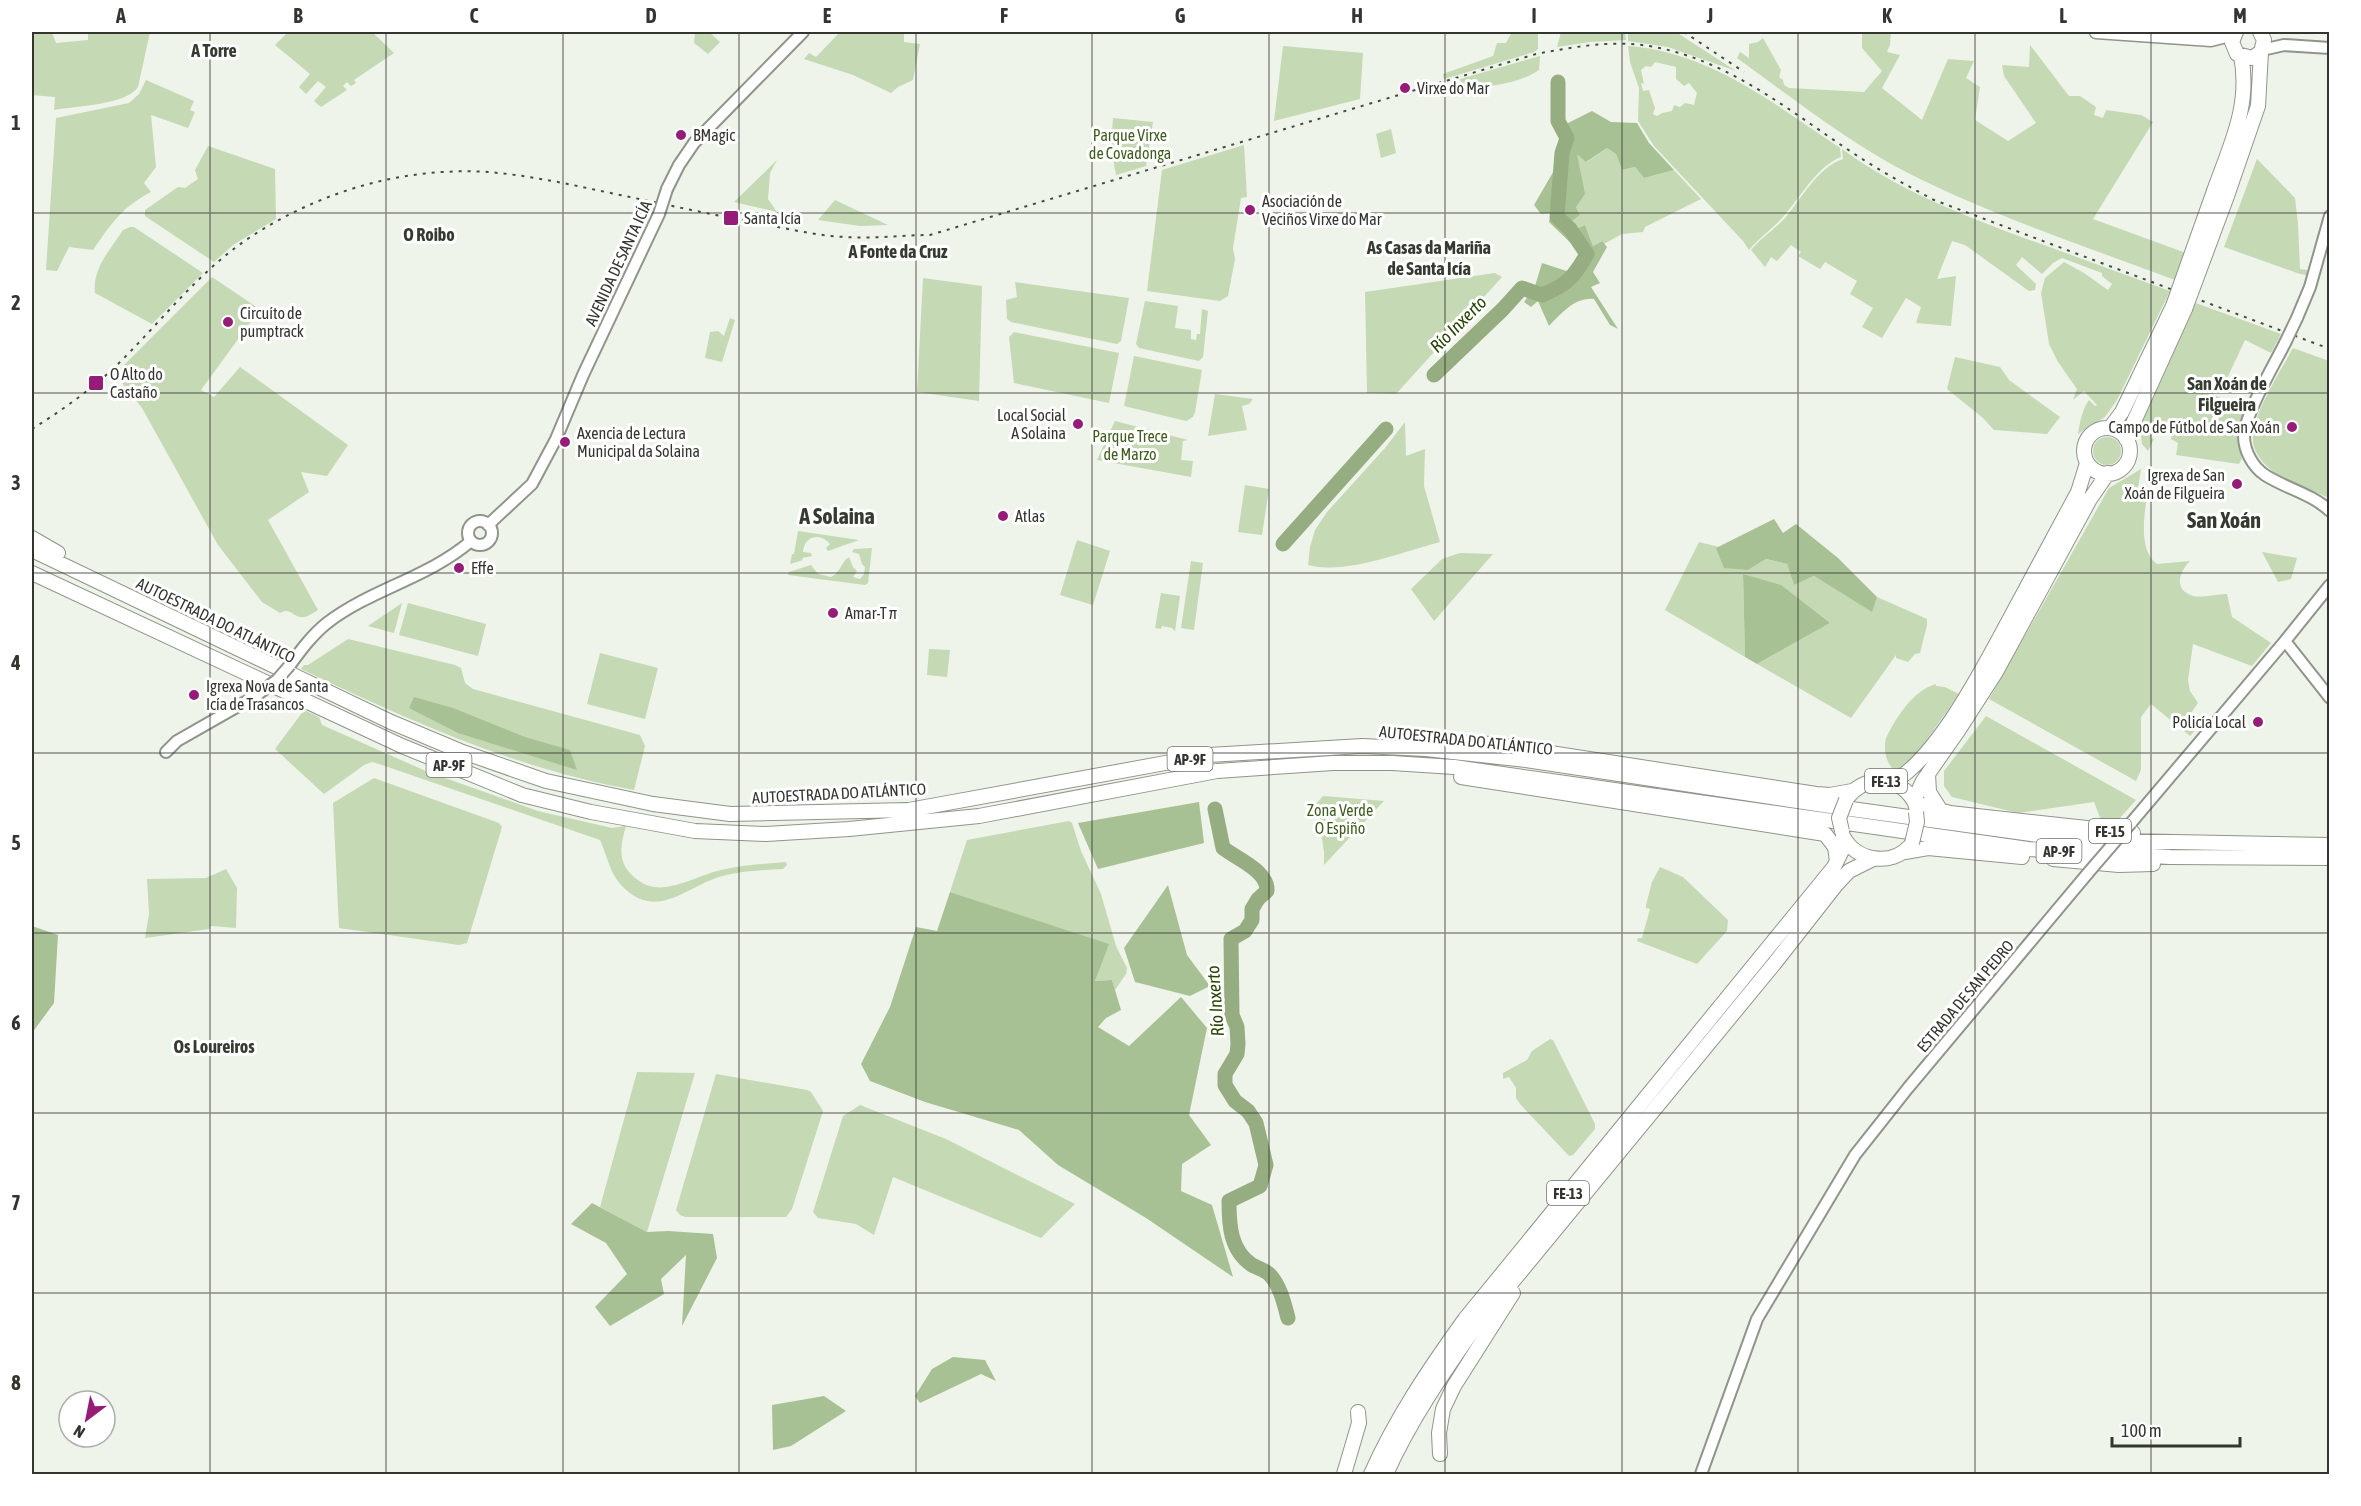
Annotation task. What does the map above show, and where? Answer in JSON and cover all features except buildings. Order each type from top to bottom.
[{"type":"highway","points":[[2221,193],[2242,113],[2245,76],[2232,42],[2235,33]]},
{"type":"highway","points":[[2087,462],[2096,471],[2108,473],[2116,472],[2126,462],[2129,450],[2126,439],[2179,307],[2221,193],[2258,106],[2262,33]]},
{"type":"highway","points":[[2237,53],[2252,58],[2261,51]]},
{"type":"highway","points":[[2110,428],[2122,412],[2179,307]]},
{"type":"highway","points":[[1893,782],[1912,770],[1948,724],[1984,667],[2078,492],[2087,462],[2084,448],[2089,436],[2098,429],[2110,428],[2126,439]]},
{"type":"highway","points":[[1915,805],[1928,773],[1996,672],[2090,499],[2108,473]]},
{"type":"highway","points":[[32,538],[153,608]]},
{"type":"highway","name":"AUTOESTRADA DO ATLÁNTICO","points":[[32,550],[391,722],[460,752],[546,781],[653,804],[730,814],[909,810],[1209,755],[1362,746],[1426,749],[1526,760],[1843,819]]},
{"type":"highway","name":"AUTOESTRADA DO ATLÁNTICO","points":[[32,573],[402,746],[522,795],[591,812],[695,831],[778,833],[849,829],[979,816],[1217,771],[1333,763],[1392,763],[1454,767],[1843,819]]},
{"type":"highway","points":[[32,582],[166,637]]},
{"type":"highway","points":[[1362,746],[1405,741],[1492,744],[1830,795],[1863,855],[1873,859]]},
{"type":"highway","points":[[1333,763],[1357,769],[1450,776],[1825,834],[1835,847],[1837,861]]},
{"type":"highway","points":[[1928,773],[1929,792],[1941,811]]},
{"type":"highway","name":"FE-13","points":[[1371,1474],[1392,1445],[1424,1377],[1465,1319],[1837,861],[1843,819],[1867,783],[1893,782],[1901,787],[1915,805],[1917,822],[1908,847],[1890,858],[1873,859],[1850,872],[1836,885],[1774,964],[1476,1326],[1400,1429]]},
{"type":"highway","name":"FE-15","points":[[1915,805],[1950,813],[2330,858]]},
{"type":"highway","points":[[1825,834],[1843,819]]},
{"type":"highway","name":"AP-9F","points":[[1843,819],[2073,840],[2281,852]]},
{"type":"highway","name":"FE-15","points":[[1908,847],[2119,865],[2251,863],[2281,852],[2330,845]]},
{"type":"highway","points":[[1440,1454],[1439,1433],[1443,1409],[1454,1386],[1552,1234]]},
{"type":"highway","points":[[1344,1474],[1359,1423],[1359,1412]]},
{"type":"highway","name":"FE-13","points":[[1386,1474],[1392,1445]]},
{"type":"main road","points":[[2096,32],[2211,40],[2235,33]]},
{"type":"main road","points":[[2211,40],[2237,53]]},
{"type":"street","name":"AVENIDA DE SANTA ICÍA","points":[[488,525],[532,484],[556,439],[583,375],[659,214],[667,189],[679,165],[694,142],[803,32]]},
{"type":"street","points":[[2262,33],[2284,45]]},
{"type":"street","points":[[2261,51],[2284,45],[2330,48]]},
{"type":"street","points":[[2330,216],[2310,286],[2247,421],[2244,435],[2245,443],[2257,468],[2266,476],[2317,501],[2330,511]]},
{"type":"street","points":[[480,521],[488,525],[491,534],[489,540],[480,545],[471,541],[468,532],[472,524],[480,521]]},
{"type":"street","points":[[166,752],[177,741],[254,697],[277,680],[309,640],[332,620],[378,594],[434,568],[471,541]]},
{"type":"street","name":"ESTRADA DE SAN PEDRO","points":[[1701,1474],[1757,1319],[1855,1155],[1908,1088],[2330,585]]},
{"type":"street","points":[[2285,641],[2330,698]]},
{"type":"green space","points":[[32,32],[52,32],[56,43],[88,40],[88,32],[150,32],[138,87],[123,98],[54,110],[55,97],[32,95]]},
{"type":"green space","points":[[288,32],[372,32],[394,53],[354,80],[356,83],[351,86],[347,82],[343,86],[347,90],[321,107],[314,101],[326,87],[318,81],[306,94],[299,87],[310,74],[275,45]]},
{"type":"green space","points":[[695,32],[709,32],[720,42],[708,54],[694,43]]},
{"type":"green space","points":[[840,32],[904,32],[904,42],[920,44],[913,80],[891,93],[853,75],[804,59],[809,53],[816,57]]},
{"type":"green space","points":[[1512,32],[1538,32],[1538,49],[1444,79],[1443,74],[1493,56],[1497,43],[1506,43]]},
{"type":"green space","points":[[1561,32],[1625,32],[1626,40],[1557,47]]},
{"type":"green space","points":[[1628,32],[1676,32],[1736,71],[1668,47],[1628,41]]},
{"type":"green space","points":[[1862,32],[1891,32],[1887,52],[1900,55],[1882,88],[1922,120],[1948,59],[1974,61],[1966,78],[1980,87],[1975,120],[2008,141],[2036,123],[2004,76],[2002,65],[2029,67],[2030,45],[2069,96],[2080,96],[2096,107],[2094,115],[2103,118],[2106,110],[2141,115],[2153,122],[2093,219],[2186,253],[2175,280],[2009,218],[1912,175],[1844,135],[1737,58],[1740,52],[1749,58],[1749,44],[1763,38],[1781,70],[1779,77],[1789,88],[1864,92],[1882,71],[1862,48]]},
{"type":"green space","points":[[1283,46],[1363,53],[1360,99],[1274,121]]},
{"type":"green space","points":[[1628,46],[1658,50],[1714,69],[1766,98],[1840,148],[1841,157],[1824,167],[1783,217],[1749,250],[1654,146],[1638,121],[1639,88],[1630,62]],"holes":[[[1655,62],[1676,67],[1676,79],[1684,86],[1689,83],[1697,93],[1694,105],[1685,103],[1680,107],[1674,105],[1672,111],[1657,116],[1653,114],[1655,108],[1649,90],[1643,91],[1641,70],[1646,66],[1651,67]]]},
{"type":"green space","points":[[1540,56],[1539,70],[1531,75],[1503,84],[1463,90],[1460,79]]},
{"type":"green space","points":[[146,80],[194,101],[190,110],[195,112],[188,128],[151,115],[156,167],[144,183],[151,192],[125,210],[93,250],[69,247],[57,271],[46,270],[56,118],[129,103],[139,94]]},
{"type":"green space","points":[[1592,111],[1611,122],[1637,123],[1649,143],[1674,170],[1644,178],[1635,167],[1622,170],[1616,154],[1607,148],[1586,162],[1577,154],[1585,194],[1576,207],[1580,215],[1572,221],[1576,229],[1585,225],[1593,246],[1602,241],[1607,247],[1593,272],[1600,283],[1591,287],[1618,329],[1610,325],[1594,299],[1575,303],[1549,326],[1538,301],[1531,307],[1524,302],[1535,286],[1542,263],[1579,275],[1581,253],[1549,222],[1551,213],[1541,214],[1534,205],[1570,143],[1564,125]]},
{"type":"green space","name":"Parque Virxe de Covadonga","points":[[1113,118],[1153,122],[1146,166],[1116,175],[1111,147]]},
{"type":"green space","points":[[1391,129],[1396,153],[1381,158],[1376,134]]},
{"type":"green space","points":[[1244,145],[1247,197],[1241,198],[1233,248],[1235,259],[1228,296],[1220,301],[1147,291],[1162,170]]},
{"type":"green space","points":[[208,146],[275,169],[276,219],[233,245],[214,262],[145,216],[145,210],[178,187],[185,188],[198,179],[195,170]]},
{"type":"green space","points":[[1607,148],[1616,154],[1622,170],[1635,167],[1644,178],[1674,170],[1701,199],[1645,227],[1643,232],[1622,234],[1604,244],[1601,241],[1593,246],[1585,225],[1576,229],[1572,221],[1580,215],[1576,207],[1577,153],[1587,162]]},
{"type":"green space","points":[[1842,149],[1885,177],[1955,211],[2170,291],[2117,400],[2105,417],[2078,434],[2083,412],[2089,400],[2095,406],[2097,405],[2084,391],[2073,400],[2077,389],[2058,362],[2049,344],[2041,293],[2045,278],[2064,262],[2108,290],[2112,284],[2102,276],[2102,273],[2062,258],[2042,274],[2022,257],[2016,265],[2036,284],[2035,290],[2029,291],[1965,245],[1952,241],[1937,279],[1956,276],[1951,326],[1916,323],[1921,307],[1906,298],[1882,338],[1862,327],[1873,308],[1850,294],[1857,281],[1825,262],[1820,269],[1798,256],[1801,252],[1791,245],[1777,261],[1771,257],[1765,267],[1751,250],[1785,218],[1825,169],[1843,159]]},
{"type":"green space","points":[[2257,159],[2295,198],[2300,269],[2307,270],[2307,275],[2224,247]]},
{"type":"green space","points":[[777,160],[770,173],[768,199],[777,212],[734,202]]},
{"type":"green space","points":[[835,200],[888,225],[860,226],[818,220]]},
{"type":"green space","points":[[134,227],[203,273],[152,324],[95,293],[96,276],[103,260],[123,230]]},
{"type":"green space","points":[[1495,273],[1502,277],[1396,394],[1367,393],[1365,292]]},
{"type":"green space","points":[[212,277],[255,306],[257,313],[201,390],[214,397],[240,367],[348,445],[327,476],[301,472],[309,492],[268,520],[318,610],[306,617],[287,611],[280,613],[262,602],[218,545],[142,408],[115,374]]},
{"type":"green space","points":[[923,278],[982,286],[979,401],[917,392]]},
{"type":"green space","points":[[1015,282],[1129,298],[1121,341],[1117,344],[1011,322],[1007,319],[1006,300],[1017,297]]},
{"type":"green space","points":[[1145,301],[1178,306],[1175,328],[1191,330],[1191,339],[1196,340],[1197,334],[1200,334],[1202,309],[1208,311],[1203,357],[1199,361],[1139,348],[1136,344]]},
{"type":"green space","points":[[2193,302],[2281,334],[2271,353],[2245,340],[2223,387],[2219,385],[2214,395],[2245,409],[2237,436],[2242,459],[2239,464],[2176,455],[2178,443],[2171,439],[2172,435],[2155,425],[2151,438],[2154,439],[2148,451],[2142,444],[2143,415]]},
{"type":"green space","points":[[730,318],[735,320],[722,362],[705,358],[710,332],[718,331],[724,336]]},
{"type":"green space","points":[[1014,332],[1119,353],[1109,403],[1014,383],[1009,337]]},
{"type":"green space","name":"Campo de Fútbol de San Xoán","points":[[2293,348],[2329,361],[2329,498],[2275,473],[2262,461],[2254,446],[2253,435],[2258,415]]},
{"type":"green space","points":[[1134,356],[1202,370],[1193,417],[1186,421],[1124,406]]},
{"type":"green space","points":[[1955,357],[2000,367],[2009,380],[2060,417],[2047,434],[1994,430],[1983,418],[1947,389]]},
{"type":"green space","points":[[1215,394],[1253,399],[1249,404],[1242,406],[1247,430],[1208,436]]},
{"type":"green space","name":"Parque Trece de Marzo","points":[[1115,421],[1188,440],[1183,441],[1181,460],[1193,461],[1191,477],[1097,460]]},
{"type":"green space","points":[[1405,422],[1406,456],[1425,449],[1424,486],[1440,542],[1356,565],[1323,567],[1308,565],[1315,530],[1327,512],[1385,448]]},
{"type":"green space","points":[[2107,437],[2117,441],[2121,451],[2117,461],[2107,465],[2097,461],[2093,451],[2097,441]]},
{"type":"green space","points":[[2141,469],[2138,488],[2148,490],[2144,529],[2151,558],[2157,564],[2190,561],[2181,575],[2180,585],[2183,590],[2193,596],[2227,594],[2232,617],[2271,643],[2252,666],[2193,644],[2188,680],[2190,691],[2198,703],[2191,713],[2202,723],[2190,736],[2151,704],[2141,717],[2141,770],[2136,781],[1989,699],[2109,488]]},
{"type":"green space","points":[[1245,485],[1269,489],[1262,535],[1238,532]]},
{"type":"green space","points":[[1774,519],[1783,533],[1796,524],[1838,558],[1877,597],[1872,612],[1814,576],[1794,585],[1787,564],[1766,559],[1748,570],[1724,568],[1716,548]]},
{"type":"green space","points":[[798,531],[859,540],[828,551],[826,548],[830,544],[826,540],[817,537],[809,539],[803,552],[811,553],[812,556],[790,564]]},
{"type":"green space","points":[[1077,540],[1110,551],[1093,605],[1060,595]]},
{"type":"green space","points":[[1699,542],[1719,547],[1717,548],[1748,570],[1766,559],[1787,564],[1794,585],[1814,576],[1871,611],[1877,597],[1927,619],[1920,653],[1915,654],[1908,662],[1896,658],[1896,655],[1851,718],[1757,664],[1830,623],[1743,574],[1745,657],[1665,610]]},
{"type":"green space","points":[[872,548],[868,583],[865,585],[788,575],[789,572],[811,565],[818,574],[831,577],[849,557],[857,571],[853,577],[860,579],[865,567],[859,554],[852,552],[854,549]]},
{"type":"green space","points":[[2262,552],[2297,558],[2291,579],[2278,582]]},
{"type":"green space","points":[[1460,553],[1493,554],[1434,621],[1411,589],[1442,559]]},
{"type":"green space","points":[[1191,561],[1203,563],[1194,630],[1181,628]]},
{"type":"green space","points":[[1743,574],[1781,585],[1830,623],[1757,664],[1745,657]]},
{"type":"green space","points":[[1161,593],[1180,596],[1175,631],[1162,626],[1161,629],[1155,628]]},
{"type":"green space","points":[[402,603],[394,633],[368,626]]},
{"type":"green space","points":[[408,603],[486,624],[478,656],[399,635]]},
{"type":"green space","points":[[348,639],[455,665],[461,668],[465,683],[473,689],[640,735],[645,746],[634,790],[547,769],[463,741],[301,669]]},
{"type":"green space","points":[[929,649],[950,650],[947,677],[927,675]]},
{"type":"green space","points":[[600,653],[658,668],[645,719],[587,704]]},
{"type":"green space","points":[[1936,684],[1936,686],[1945,687],[1959,694],[1911,762],[1896,772],[1886,756],[1886,738],[1900,714],[1913,698]]},
{"type":"green space","points":[[414,697],[453,708],[525,737],[570,750],[577,770],[458,733],[409,708]]},
{"type":"green space","points":[[304,710],[319,717],[322,725],[428,772],[538,811],[612,828],[626,826],[622,845],[624,863],[631,874],[652,887],[674,885],[709,873],[737,867],[786,862],[787,865],[783,869],[751,871],[719,877],[670,899],[647,901],[635,896],[618,881],[600,840],[379,764],[372,762],[364,765],[324,794],[275,749]]},
{"type":"green space","points":[[1986,716],[2136,800],[2119,819],[2101,820],[2094,802],[2018,813],[1952,797],[1944,786],[1944,771]]},
{"type":"green space","points":[[374,778],[499,823],[502,827],[467,943],[459,945],[339,928],[333,803]]},
{"type":"green space","name":"Zona Verde O Espiño","points":[[1323,796],[1384,801],[1324,865],[1317,803]]},
{"type":"green space","points":[[1199,802],[1204,843],[1098,869],[1078,823]]},
{"type":"green space","points":[[1069,821],[1072,823],[1081,851],[1101,894],[1116,946],[1127,968],[1126,974],[1115,990],[1112,980],[1095,981],[1108,944],[950,892],[967,840]]},
{"type":"green space","points":[[1660,867],[1683,877],[1728,920],[1727,931],[1697,964],[1637,941],[1638,938],[1642,938],[1650,909],[1646,908],[1646,905],[1652,882]]},
{"type":"green space","points":[[226,869],[237,888],[236,928],[211,926],[209,929],[145,938],[149,914],[147,879],[206,878]]},
{"type":"green space","points":[[1168,885],[1187,955],[1210,986],[1190,996],[1135,982],[1124,948]]},
{"type":"green space","points":[[950,892],[1109,944],[1095,981],[1112,980],[1121,1010],[1106,1018],[1098,1027],[1129,1046],[1181,997],[1207,1028],[1189,1115],[1211,1145],[1182,1164],[1181,1191],[1212,1205],[1233,1277],[1146,1218],[1058,1165],[1019,1130],[925,1102],[870,1081],[861,1064],[890,1007],[916,927],[937,931]]},
{"type":"green space","points":[[32,926],[58,935],[54,1003],[32,1033]]},
{"type":"green space","points":[[1550,1039],[1553,1040],[1595,1124],[1595,1129],[1573,1155],[1569,1156],[1520,1104],[1516,1098],[1516,1088],[1509,1077],[1503,1079],[1503,1073],[1527,1060],[1532,1051]]},
{"type":"green space","points":[[637,1072],[695,1073],[647,1232],[600,1207]]},
{"type":"green space","points":[[716,1074],[807,1090],[811,1092],[823,1111],[792,1209],[786,1217],[685,1217],[676,1210]]},
{"type":"green space","points":[[860,1105],[946,1139],[1075,1204],[1041,1238],[893,1177],[874,1235],[856,1224],[818,1218],[813,1212],[843,1116]]},
{"type":"green space","points":[[592,1203],[647,1232],[713,1234],[717,1258],[682,1326],[686,1255],[661,1279],[664,1294],[610,1326],[595,1307],[627,1274],[606,1243],[571,1224]]},
{"type":"green space","points":[[953,1357],[985,1360],[996,1381],[981,1374],[920,1403],[915,1396],[932,1369]]},
{"type":"green space","points":[[824,1396],[846,1411],[791,1446],[773,1450],[772,1405]]},
{"type":"waterway","name":"Río Inxerto","points":[[1434,375],[1522,288],[1542,295],[1558,288],[1574,274],[1587,254],[1570,229],[1557,217],[1562,153],[1567,138],[1558,121],[1558,82]]},
{"type":"waterway","name":"Río Inxerto","points":[[1283,544],[1386,429]]},
{"type":"waterway","name":"Río Inxerto","points":[[1215,809],[1223,848],[1258,872],[1266,884],[1267,891],[1252,909],[1252,920],[1245,931],[1231,939],[1232,1015],[1237,1027],[1238,1044],[1237,1054],[1225,1074],[1225,1085],[1235,1101],[1248,1111],[1256,1123],[1266,1165],[1260,1186],[1229,1201],[1230,1228],[1235,1244],[1245,1259],[1273,1278],[1288,1318]]},
{"type":"railway","points":[[1684,32],[1744,72]]},
{"type":"railway","points":[[32,429],[101,379],[204,274],[240,244],[286,216],[313,203],[369,184],[428,173],[488,172],[556,182],[824,235],[867,238],[930,235],[1536,54],[1608,44],[1632,44],[1663,49],[1719,68],[1772,98],[1868,163],[1934,200],[2330,349]]},
{"type":"place","name":"Virxe do Mar","points":[[1405,88]]},
{"type":"place","name":"BMagic","points":[[681,135]]},
{"type":"place","name":"Asociación de Veciños Virxe do Mar","points":[[1250,210]]},
{"type":"place","name":"Santa Icía","points":[[731,218]]},
{"type":"place","name":"Circuíto de pumptrack","points":[[228,322]]},
{"type":"place","name":"O Alto do Castaño","points":[[96,383]]},
{"type":"place","name":"Local Social A Solaina","points":[[1078,424]]},
{"type":"place","name":"Campo de Fútbol de San Xoán","points":[[2292,427]]},
{"type":"place","name":"Axencia de Lectura Municipal da Solaina","points":[[565,442]]},
{"type":"place","name":"Igrexa de San Xoán de Filgueira","points":[[2237,484]]},
{"type":"place","name":"Atlas","points":[[1003,516]]},
{"type":"place","name":"Effe","points":[[459,568]]},
{"type":"place","name":"Amar-T π","points":[[833,613]]},
{"type":"place","name":"Igrexa Nova de Santa Icía de Trasancos","points":[[194,695]]},
{"type":"place","name":"Policía Local","points":[[2258,722]]},
{"type":"district","name":"A Torre","points":[[214,50]]},
{"type":"district","name":"O Roibo","points":[[429,234]]},
{"type":"district","name":"A Fonte da Cruz","points":[[898,251]]},
{"type":"district","name":"As Casas da Mariña de Santa Icía","points":[[1429,257]]},
{"type":"district","name":"San Xoán de Filgueira","points":[[2227,394]]},
{"type":"district","name":"A Solaina","points":[[837,516]]},
{"type":"district","name":"San Xoán","points":[[2224,520]]},
{"type":"district","name":"Os Loureiros","points":[[214,1046]]}]
